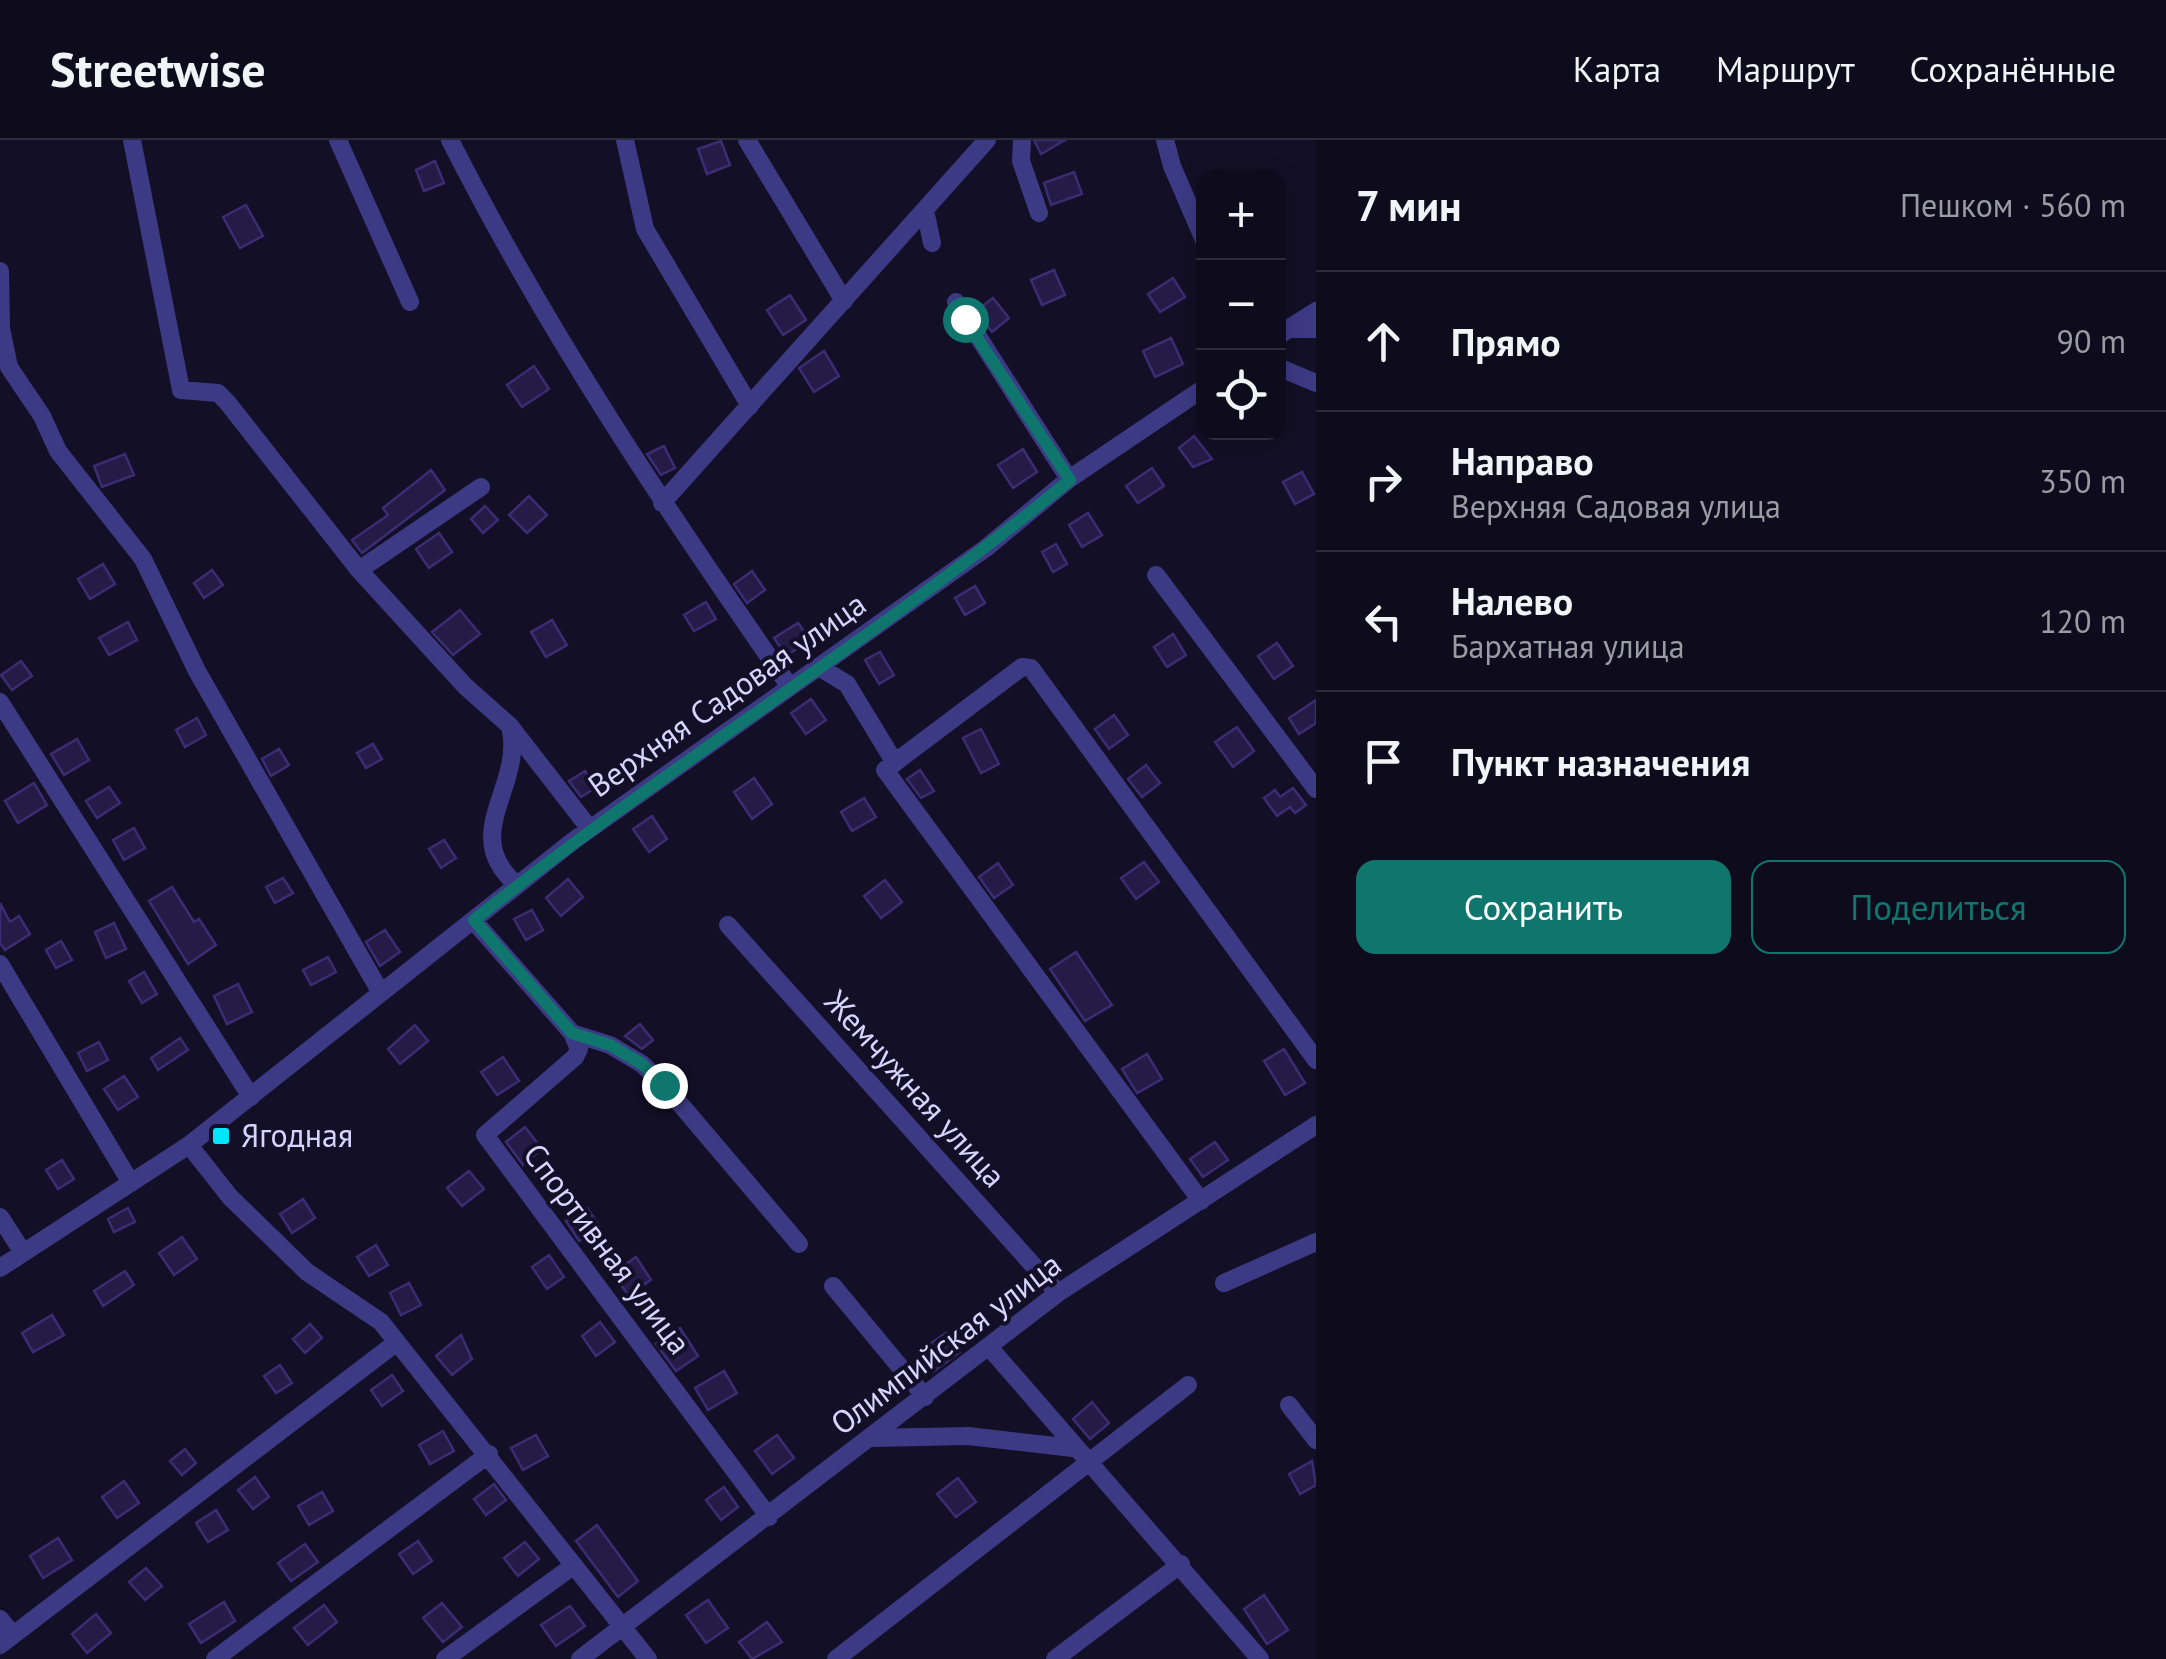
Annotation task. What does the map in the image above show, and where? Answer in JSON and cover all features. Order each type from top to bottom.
[{"type":"street","points":[[132,140],[182,390],[218,393],[227,402],[359,570],[464,686],[510,726],[590,829]]},
{"type":"street","points":[[338,140],[410,302]]},
{"type":"street","points":[[450,140],[508,254],[662,503],[790,687]]},
{"type":"street","points":[[625,140],[645,229],[750,406]]},
{"type":"street","points":[[747,140],[844,301]]},
{"type":"street","points":[[662,503],[987,140]]},
{"type":"street","points":[[996,140],[1020,143],[1039,213]]},
{"type":"street","points":[[1165,140],[1196,222]]},
{"type":"street","points":[[926,210],[932,243]]},
{"type":"street","points":[[0,270],[1,328],[9,367],[42,416],[66,463],[143,558],[206,688],[382,993]]},
{"type":"street","points":[[956,302],[1070,480]]},
{"type":"street","points":[[1286,331],[1316,311]]},
{"type":"street","points":[[1286,332],[1316,329]]},
{"type":"street","points":[[1286,370],[1316,383]]},
{"type":"street","name":"Верхняя Садовая улица","points":[[0,1268],[22,1250],[189,1145],[590,829],[986,548],[1070,480],[1196,393]]},
{"type":"street","points":[[359,570],[481,488]]},
{"type":"street","points":[[1156,574],[1316,789]]},
{"type":"street","points":[[819,667],[847,684],[894,763]]},
{"type":"street","points":[[1201,1201],[885,770],[1022,668],[1031,668],[1316,1060]]},
{"type":"street","points":[[0,702],[251,1097]]},
{"type":"street","points":[[510,726],[511,772],[498,796],[492,834],[496,862],[517,886]]},
{"type":"street","points":[[474,920],[572,1033],[610,1045],[642,1064],[800,1244]]},
{"type":"street","name":"Жемчужная улица","points":[[728,925],[1058,1293]]},
{"type":"street","points":[[0,964],[131,1184]]},
{"type":"street","name":"Спортивная улица","points":[[572,1033],[579,1049],[576,1057],[485,1135],[769,1516]]},
{"type":"street","name":"Олимпийская улица","points":[[580,1659],[1058,1293],[1316,1125]]},
{"type":"street","points":[[189,1145],[250,1219],[307,1272],[381,1322],[490,1454],[648,1659]]},
{"type":"street","points":[[0,1217],[22,1250]]},
{"type":"street","points":[[1224,1283],[1316,1242]]},
{"type":"street","points":[[833,1286],[925,1397]]},
{"type":"street","points":[[0,1619],[6,1640],[397,1342]]},
{"type":"street","points":[[989,1347],[1087,1465],[1103,1476],[1182,1564],[1260,1659]]},
{"type":"street","points":[[836,1659],[1188,1385]]},
{"type":"street","points":[[1289,1404],[1316,1440]]},
{"type":"street","points":[[872,1438],[968,1436],[1073,1448]]},
{"type":"street","points":[[215,1659],[490,1454]]},
{"type":"street","points":[[1055,1659],[1182,1564]]},
{"type":"street","points":[[445,1659],[573,1566]]},
{"type":"building","points":[[1034,140],[1065,140],[1041,154]]},
{"type":"building","points":[[721,141],[730,165],[707,174],[698,149]]},
{"type":"building","points":[[435,161],[444,183],[424,191],[416,170]]},
{"type":"building","points":[[1074,172],[1082,194],[1051,205],[1044,183]]},
{"type":"building","points":[[246,205],[263,236],[240,248],[223,217]]},
{"type":"building","points":[[1054,270],[1065,295],[1042,305],[1031,280]]},
{"type":"building","points":[[1173,278],[1185,297],[1160,312],[1148,294]]},
{"type":"building","points":[[790,295],[806,320],[783,335],[767,310]]},
{"type":"building","points":[[993,298],[1009,318],[992,332],[976,311]]},
{"type":"building","points":[[1171,338],[1183,364],[1155,377],[1143,351]]},
{"type":"building","points":[[824,351],[839,376],[814,392],[799,368]]},
{"type":"building","points":[[534,366],[549,389],[522,407],[507,385]]},
{"type":"building","points":[[1194,436],[1212,459],[1193,467],[1179,448]]},
{"type":"building","points":[[664,446],[675,468],[661,475],[647,454]]},
{"type":"building","points":[[1023,449],[1037,472],[1013,488],[998,465]]},
{"type":"building","points":[[125,454],[134,475],[102,487],[94,466]]},
{"type":"building","points":[[1152,468],[1164,486],[1138,503],[1126,486]]},
{"type":"building","points":[[431,470],[445,490],[362,553],[352,540],[388,515],[383,508]]},
{"type":"building","points":[[1302,472],[1314,494],[1295,504],[1283,482]]},
{"type":"building","points":[[529,496],[547,515],[527,533],[509,515]]},
{"type":"building","points":[[485,506],[498,520],[483,533],[471,519]]},
{"type":"building","points":[[1088,513],[1102,535],[1082,547],[1069,525]]},
{"type":"building","points":[[439,533],[452,552],[429,568],[416,549]]},
{"type":"building","points":[[1056,544],[1067,564],[1053,572],[1042,552]]},
{"type":"building","points":[[103,564],[115,584],[90,599],[78,579]]},
{"type":"building","points":[[212,570],[223,585],[204,598],[194,583]]},
{"type":"building","points":[[752,571],[765,590],[747,603],[734,584]]},
{"type":"building","points":[[975,586],[985,603],[965,615],[955,598]]},
{"type":"building","points":[[706,602],[716,619],[694,631],[684,615]]},
{"type":"building","points":[[460,610],[480,634],[453,655],[432,632]]},
{"type":"building","points":[[552,620],[567,645],[546,657],[531,632]]},
{"type":"building","points":[[128,622],[137,640],[109,655],[99,638]]},
{"type":"building","points":[[798,623],[810,640],[786,656],[774,638]]},
{"type":"building","points":[[1173,634],[1186,655],[1167,667],[1154,647]]},
{"type":"building","points":[[1277,643],[1293,666],[1274,679],[1258,656]]},
{"type":"building","points":[[880,652],[894,675],[879,684],[865,660]]},
{"type":"building","points":[[21,661],[32,676],[12,690],[1,675]]},
{"type":"building","points":[[811,699],[826,720],[806,734],[791,713]]},
{"type":"building","points":[[1316,700],[1316,723],[1299,734],[1289,718]]},
{"type":"building","points":[[1114,715],[1128,735],[1109,749],[1095,729]]},
{"type":"building","points":[[197,718],[206,735],[185,747],[176,730]]},
{"type":"building","points":[[1237,727],[1254,751],[1233,767],[1215,742]]},
{"type":"building","points":[[981,729],[999,764],[981,773],[963,738]]},
{"type":"building","points":[[77,739],[89,760],[64,775],[51,754]]},
{"type":"building","points":[[373,744],[382,759],[366,768],[357,753]]},
{"type":"building","points":[[279,749],[289,765],[271,776],[262,759]]},
{"type":"building","points":[[1146,765],[1160,783],[1142,797],[1128,779]]},
{"type":"building","points":[[920,770],[934,791],[921,798],[907,779]]},
{"type":"building","points":[[585,771],[595,788],[581,797],[569,781]]},
{"type":"building","points":[[754,778],[772,804],[752,819],[734,792]]},
{"type":"building","points":[[34,783],[47,805],[18,823],[5,801]]},
{"type":"building","points":[[109,787],[120,803],[97,818],[86,801]]},
{"type":"building","points":[[1293,788],[1306,805],[1295,813],[1290,807],[1277,816],[1264,798],[1275,790],[1280,797]]},
{"type":"building","points":[[864,798],[876,817],[852,831],[841,812]]},
{"type":"building","points":[[652,816],[667,839],[649,852],[633,829]]},
{"type":"building","points":[[134,828],[145,848],[124,860],[113,840]]},
{"type":"building","points":[[444,840],[456,858],[441,868],[429,849]]},
{"type":"building","points":[[1144,862],[1159,882],[1136,899],[1121,878]]},
{"type":"building","points":[[998,863],[1013,885],[994,898],[979,877]]},
{"type":"building","points":[[283,878],[293,893],[275,903],[266,887]]},
{"type":"building","points":[[568,879],[583,897],[561,916],[546,898]]},
{"type":"building","points":[[885,880],[902,902],[881,918],[864,896]]},
{"type":"building","points":[[172,887],[194,922],[199,919],[216,945],[188,964],[149,901]]},
{"type":"building","points":[[0,903],[10,922],[19,916],[30,934],[5,950],[0,943]]},
{"type":"building","points":[[532,910],[543,930],[526,940],[514,919]]},
{"type":"building","points":[[114,923],[126,949],[106,958],[95,932]]},
{"type":"building","points":[[385,930],[400,952],[380,966],[366,942]]},
{"type":"building","points":[[61,941],[72,960],[56,968],[46,950]]},
{"type":"building","points":[[1076,952],[1112,1005],[1085,1021],[1050,969]]},
{"type":"building","points":[[328,957],[336,972],[311,985],[303,970]]},
{"type":"building","points":[[144,972],[157,994],[142,1003],[129,981]]},
{"type":"building","points":[[238,984],[252,1012],[227,1024],[214,996]]},
{"type":"building","points":[[640,1024],[653,1040],[642,1049],[625,1036]]},
{"type":"building","points":[[415,1025],[428,1041],[400,1064],[388,1049]]},
{"type":"building","points":[[180,1038],[188,1050],[158,1070],[151,1058]]},
{"type":"building","points":[[99,1042],[108,1060],[87,1071],[78,1053]]},
{"type":"building","points":[[1284,1049],[1305,1083],[1285,1095],[1264,1061]]},
{"type":"building","points":[[1147,1054],[1162,1079],[1137,1093],[1122,1069]]},
{"type":"building","points":[[503,1057],[519,1081],[497,1095],[481,1072]]},
{"type":"building","points":[[124,1076],[138,1097],[118,1110],[104,1089]]},
{"type":"building","points":[[525,1127],[542,1149],[523,1165],[506,1142]]},
{"type":"building","points":[[1215,1142],[1228,1160],[1203,1177],[1190,1159]]},
{"type":"building","points":[[62,1160],[74,1179],[58,1189],[46,1170]]},
{"type":"building","points":[[469,1171],[484,1189],[462,1206],[447,1188]]},
{"type":"building","points":[[303,1199],[315,1218],[292,1233],[280,1214]]},
{"type":"building","points":[[128,1208],[135,1222],[114,1232],[108,1219]]},
{"type":"building","points":[[587,1208],[600,1227],[579,1241],[566,1221]]},
{"type":"building","points":[[182,1237],[197,1259],[174,1275],[159,1253]]},
{"type":"building","points":[[376,1245],[388,1265],[369,1276],[357,1257]]},
{"type":"building","points":[[549,1255],[564,1277],[547,1289],[532,1267]]},
{"type":"building","points":[[636,1257],[651,1280],[628,1295],[613,1273]]},
{"type":"building","points":[[125,1271],[134,1285],[103,1306],[94,1291]]},
{"type":"building","points":[[409,1283],[421,1305],[401,1315],[390,1293]]},
{"type":"building","points":[[52,1315],[64,1335],[33,1352],[22,1333]]},
{"type":"building","points":[[600,1322],[615,1342],[596,1356],[582,1336]]},
{"type":"building","points":[[310,1324],[322,1338],[305,1353],[293,1339]]},
{"type":"building","points":[[680,1328],[698,1356],[676,1371],[656,1344]]},
{"type":"building","points":[[946,1333],[960,1352],[933,1372],[919,1351]]},
{"type":"building","points":[[461,1335],[472,1359],[452,1375],[436,1356]]},
{"type":"building","points":[[280,1365],[292,1383],[276,1393],[264,1376]]},
{"type":"building","points":[[724,1371],[737,1393],[708,1410],[695,1388]]},
{"type":"building","points":[[392,1375],[403,1391],[382,1406],[371,1390]]},
{"type":"building","points":[[1092,1402],[1109,1423],[1090,1439],[1073,1419]]},
{"type":"building","points":[[443,1431],[454,1451],[430,1464],[419,1445]]},
{"type":"building","points":[[536,1435],[548,1456],[523,1470],[511,1448]]},
{"type":"building","points":[[777,1435],[794,1458],[772,1474],[755,1451]]},
{"type":"building","points":[[185,1449],[196,1463],[182,1475],[170,1461]]},
{"type":"building","points":[[1312,1461],[1316,1485],[1300,1494],[1289,1474]]},
{"type":"building","points":[[255,1477],[269,1497],[253,1509],[238,1490]]},
{"type":"building","points":[[958,1478],[976,1502],[956,1517],[937,1494]]},
{"type":"building","points":[[124,1481],[139,1503],[117,1518],[102,1497]]},
{"type":"building","points":[[494,1484],[506,1500],[486,1515],[474,1499]]},
{"type":"building","points":[[724,1487],[738,1507],[721,1520],[706,1500]]},
{"type":"building","points":[[322,1492],[333,1511],[309,1525],[298,1506]]},
{"type":"building","points":[[216,1510],[228,1530],[208,1542],[196,1523]]},
{"type":"building","points":[[597,1525],[638,1581],[618,1597],[576,1541]]},
{"type":"building","points":[[58,1538],[72,1560],[43,1578],[30,1556]]},
{"type":"building","points":[[418,1541],[432,1561],[413,1574],[399,1554]]},
{"type":"building","points":[[525,1542],[539,1559],[518,1576],[504,1558]]},
{"type":"building","points":[[305,1544],[318,1562],[291,1581],[278,1563]]},
{"type":"building","points":[[146,1568],[162,1586],[145,1600],[129,1582]]},
{"type":"building","points":[[1264,1595],[1288,1630],[1267,1644],[1244,1609]]},
{"type":"building","points":[[708,1600],[728,1628],[706,1643],[686,1615]]},
{"type":"building","points":[[224,1602],[235,1621],[201,1643],[189,1624]]},
{"type":"building","points":[[442,1603],[462,1627],[443,1642],[423,1618]]},
{"type":"building","points":[[324,1605],[337,1622],[308,1645],[294,1628]]},
{"type":"building","points":[[570,1606],[585,1626],[556,1646],[541,1625]]},
{"type":"building","points":[[96,1614],[111,1633],[87,1653],[72,1634]]},
{"type":"building","points":[[767,1622],[782,1642],[752,1659],[739,1642]]},
{"type":"place","name":"Ягодная","points":[[221,1136]]},
{"type":"route","points":[[664,1085],[642,1064],[610,1045],[572,1033],[474,920],[573,841],[986,548],[1070,480],[965,319]]}]
